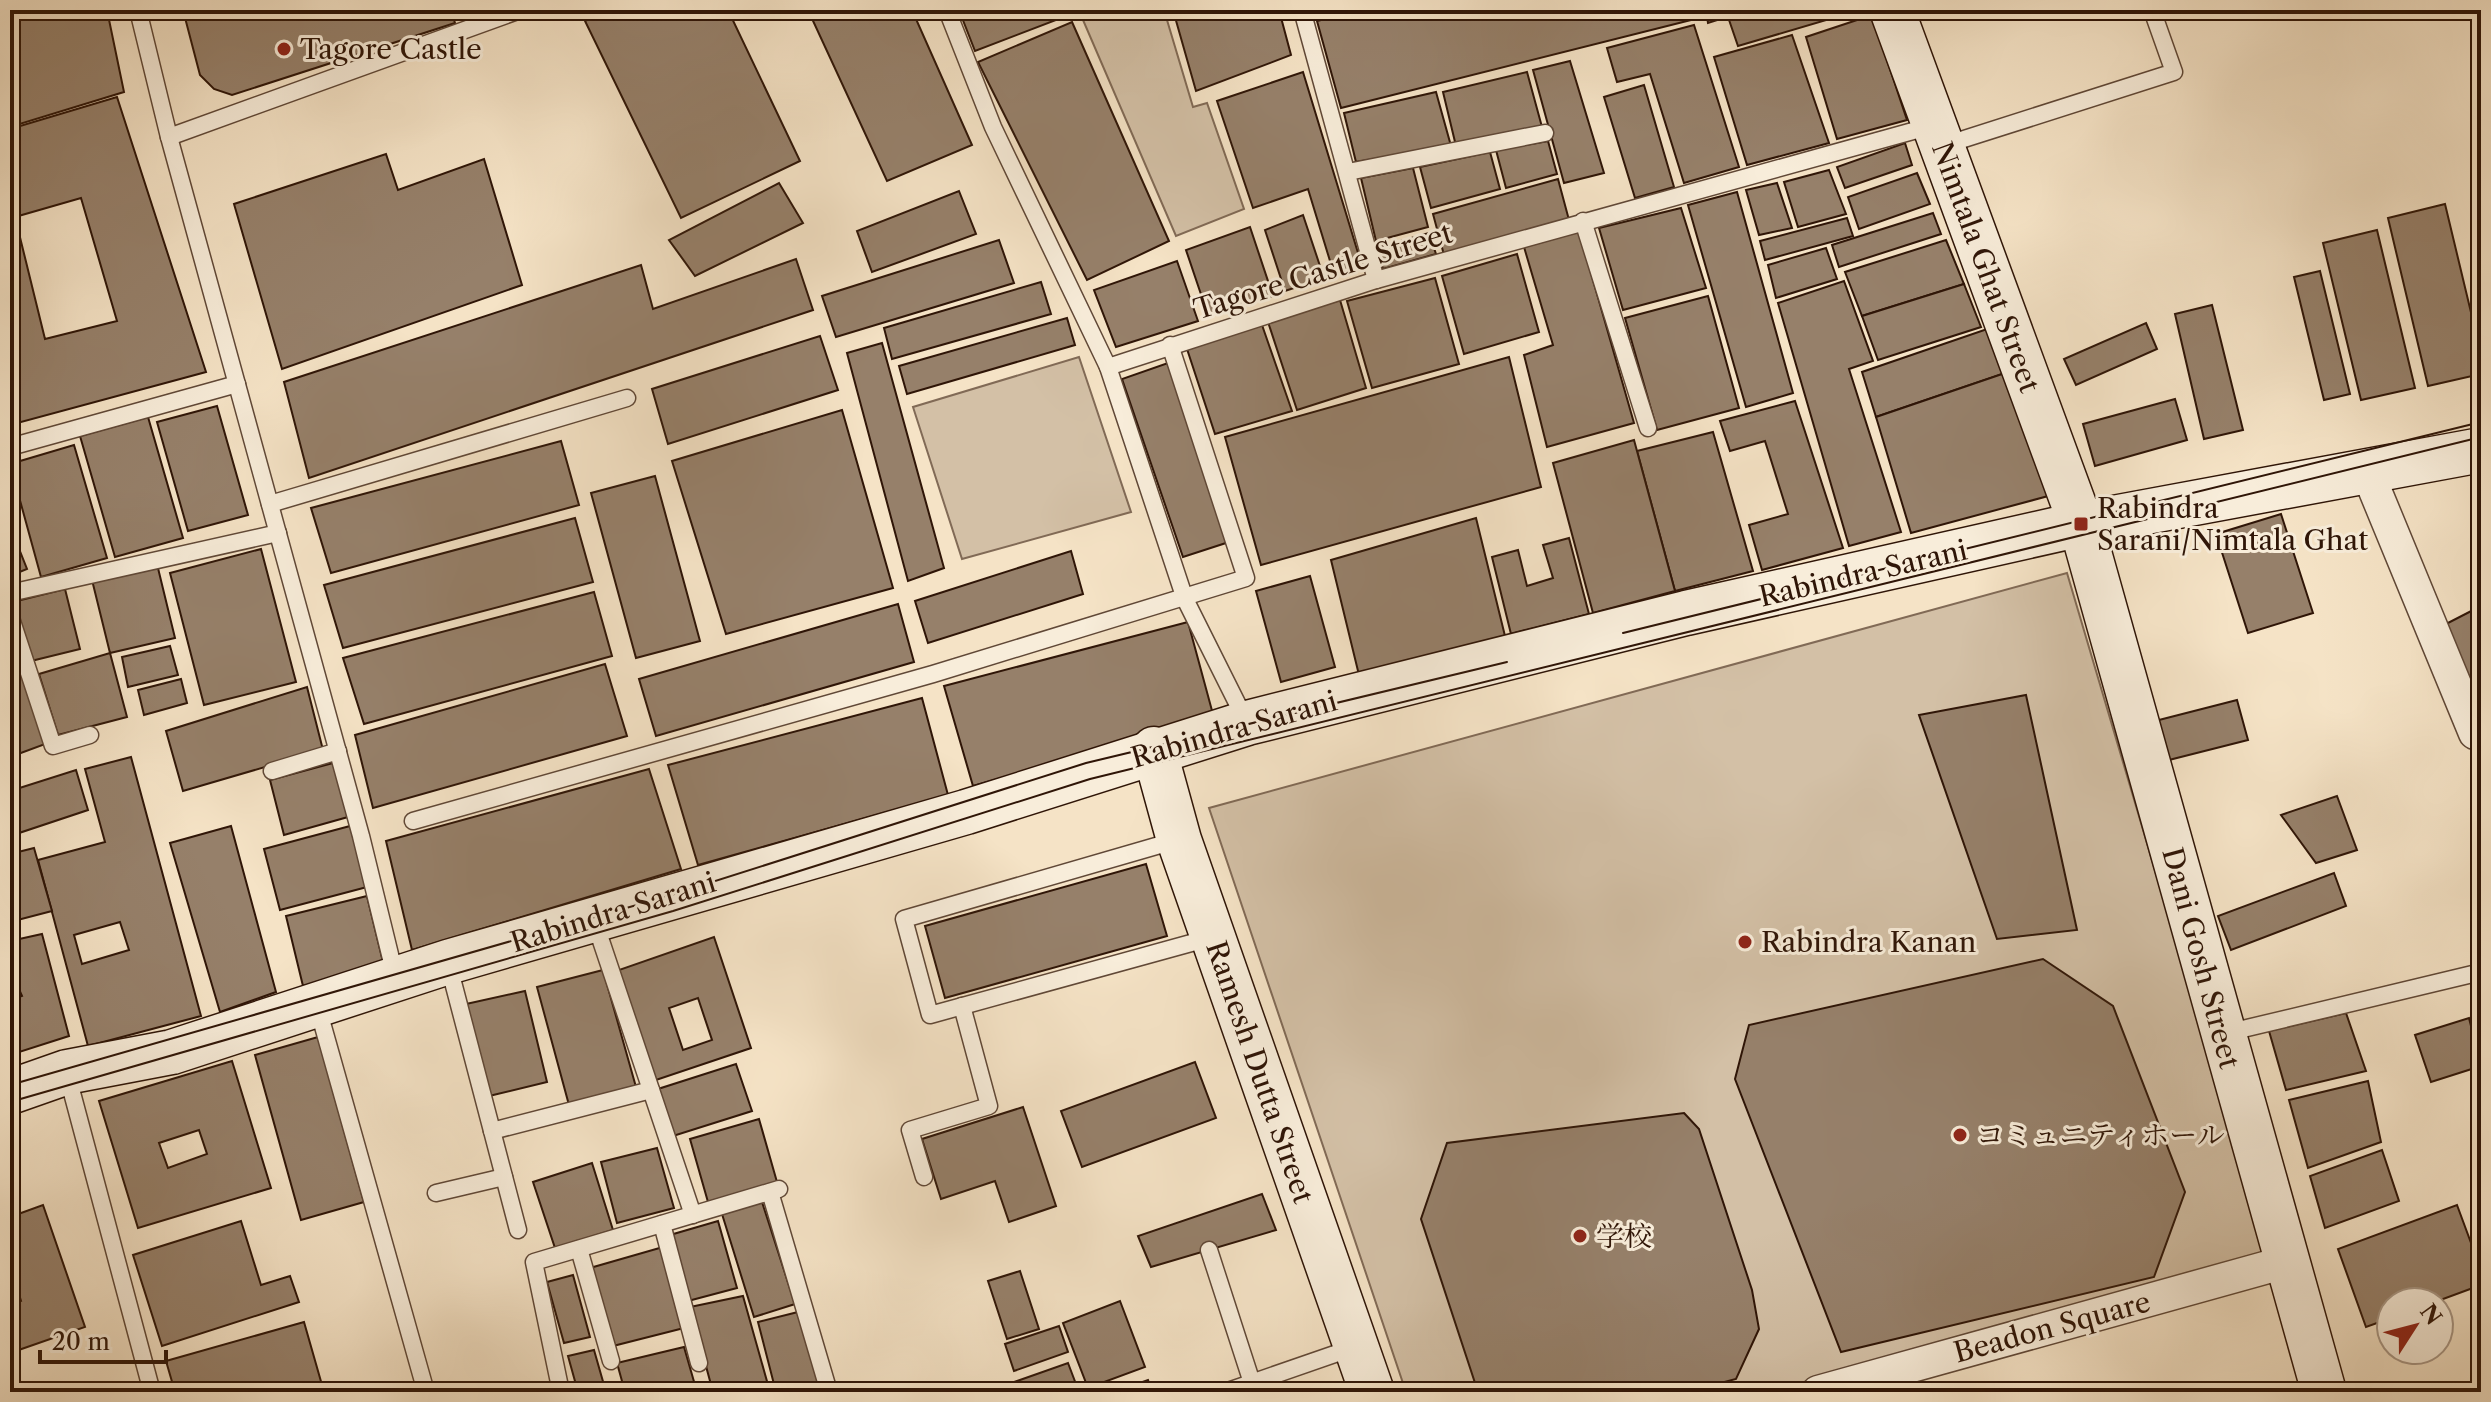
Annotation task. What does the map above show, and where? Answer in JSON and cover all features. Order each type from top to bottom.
[{"type":"main road","name":"Nimtala Ghat Street","points":[[1892,10],[2081,524]]},
{"type":"main road","name":"Rabindra Sarani","points":[[10,1092],[67,1072],[172,1052],[593,917],[966,812],[1154,749],[1247,723],[1651,621],[2081,524],[2481,450]]},
{"type":"main road","name":"Dani Gosh Street","points":[[2081,524],[2221,1034],[2324,1392]]},
{"type":"main road","name":"Ramesh Dutta Street","points":[[1154,749],[1179,840],[1372,1392]]},
{"type":"street","points":[[2367,471],[2475,733]]},
{"type":"street","name":"Beadon Square","points":[[1818,1392],[2286,1262]]},
{"type":"lane","points":[[138,10],[169,137],[338,751],[396,979]]},
{"type":"lane","points":[[169,137],[497,14],[520,10]]},
{"type":"lane","points":[[947,10],[993,127],[1108,367],[1185,599],[1247,723]]},
{"type":"lane","points":[[1303,10],[1376,280]]},
{"type":"lane","name":"Tagore Castle Street","points":[[1108,367],[1376,280],[1583,221],[1938,136],[2174,72],[2152,10]]},
{"type":"lane","points":[[1348,172],[1545,133]]},
{"type":"lane","points":[[1583,221],[1648,428]]},
{"type":"lane","points":[[413,821],[933,674],[1246,578],[1170,345]]},
{"type":"lane","points":[[10,447],[237,384]]},
{"type":"lane","points":[[270,504],[627,398]]},
{"type":"lane","points":[[10,593],[278,533]]},
{"type":"lane","points":[[10,615],[53,746],[90,735]]},
{"type":"lane","points":[[272,771],[338,751]]},
{"type":"lane","points":[[1179,840],[904,919],[930,1015],[1213,937]]},
{"type":"lane","points":[[593,917],[693,1215]]},
{"type":"lane","points":[[448,962],[518,1230]]},
{"type":"lane","points":[[2221,1034],[2481,972]]},
{"type":"lane","points":[[317,1003],[426,1392]]},
{"type":"lane","points":[[924,1177],[910,1130],[989,1106],[962,1006]]},
{"type":"lane","points":[[67,1072],[152,1392]]},
{"type":"lane","points":[[492,1131],[651,1090]]},
{"type":"lane","points":[[436,1193],[504,1177]]},
{"type":"lane","points":[[561,1392],[534,1262],[774,1190],[829,1392]]},
{"type":"lane","points":[[662,1224],[699,1363]]},
{"type":"lane","points":[[579,1249],[611,1361]]},
{"type":"lane","points":[[1209,1250],[1254,1387]]},
{"type":"lane","points":[[1225,1392],[1254,1387],[1357,1347]]},
{"type":"shaded area","points":[[1106,10],[1164,10],[1193,107],[1207,103],[1244,209],[1176,236],[1083,20]]},
{"type":"shaded area","points":[[1079,357],[1131,512],[962,559],[913,407]]},
{"type":"shaded area","points":[[2067,573],[2276,1279],[1851,1392],[1406,1392],[1209,808]]},
{"type":"building","points":[[10,10],[107,10],[124,92],[10,127]]},
{"type":"building","name":"Tagore Castle","points":[[183,10],[451,10],[455,23],[232,95],[214,89],[200,75]]},
{"type":"building","points":[[608,10],[728,10],[800,161],[681,218],[585,21]]},
{"type":"building","points":[[808,10],[912,10],[972,145],[887,181]]},
{"type":"building","points":[[959,10],[1082,10],[975,51]]},
{"type":"building","points":[[1173,10],[1279,10],[1291,55],[1196,91]]},
{"type":"building","points":[[1362,10],[1697,10],[1699,18],[1341,108],[1317,21]]},
{"type":"building","points":[[1706,10],[1749,10],[1708,23]]},
{"type":"building","points":[[1750,10],[1860,10],[1738,46],[1728,17]]},
{"type":"building","points":[[1872,15],[1907,120],[1837,139],[1806,37]]},
{"type":"building","points":[[1072,22],[1169,241],[1087,280],[978,62]]},
{"type":"building","points":[[1694,25],[1739,167],[1684,183],[1650,74],[1617,82],[1607,48]]},
{"type":"building","points":[[1792,35],[1829,143],[1747,165],[1714,57]]},
{"type":"building","points":[[1570,61],[1604,173],[1564,183],[1533,70]]},
{"type":"building","points":[[1303,72],[1362,266],[1334,274],[1308,189],[1253,208],[1217,101]]},
{"type":"building","points":[[1527,72],[1542,127],[1456,146],[1443,92]]},
{"type":"building","points":[[1644,85],[1674,187],[1635,198],[1604,97]]},
{"type":"building","points":[[1436,92],[1451,146],[1356,162],[1344,113]]},
{"type":"building","points":[[117,97],[206,372],[10,425],[10,129]],"holes":[[[81,198],[117,321],[45,339],[15,217]]]},
{"type":"building","points":[[1548,141],[1557,174],[1506,188],[1496,150]]},
{"type":"building","points":[[1905,143],[1912,165],[1845,188],[1837,167]]},
{"type":"building","points":[[1490,152],[1500,189],[1431,208],[1420,167]]},
{"type":"building","points":[[386,154],[398,190],[484,159],[522,285],[282,369],[234,204]]},
{"type":"building","points":[[1413,168],[1428,227],[1376,241],[1361,178]]},
{"type":"building","points":[[1829,170],[1846,214],[1798,227],[1784,182]]},
{"type":"building","points":[[1917,173],[1930,204],[1859,229],[1848,197]]},
{"type":"building","points":[[1558,179],[1569,220],[1444,255],[1433,214]]},
{"type":"building","points":[[779,183],[803,223],[695,276],[669,240]]},
{"type":"building","points":[[1777,183],[1792,228],[1759,235],[1746,190]]},
{"type":"building","points":[[959,191],[976,234],[872,272],[857,231]]},
{"type":"building","points":[[1737,192],[1793,393],[1746,407],[1688,205]]},
{"type":"building","points":[[2445,204],[2481,354],[2481,374],[2428,386],[2388,218]]},
{"type":"building","points":[[1681,208],[1706,288],[1623,310],[1599,228]]},
{"type":"building","points":[[1933,213],[1941,234],[1839,267],[1832,245]]},
{"type":"building","points":[[1303,215],[1324,278],[1285,291],[1265,230]]},
{"type":"building","points":[[1847,218],[1853,236],[1765,260],[1760,241]]},
{"type":"building","points":[[1250,227],[1273,296],[1208,315],[1186,250]]},
{"type":"building","points":[[2377,230],[2415,388],[2361,400],[2323,243]]},
{"type":"building","points":[[1579,231],[1634,423],[1547,447],[1524,355],[1553,345],[1524,247]]},
{"type":"building","points":[[1429,233],[1436,254],[1383,269],[1376,248]]},
{"type":"building","points":[[999,240],[1014,283],[836,337],[822,296]]},
{"type":"building","points":[[1946,240],[1964,284],[1862,316],[1845,272]]},
{"type":"building","points":[[1826,248],[1837,279],[1776,298],[1768,265]]},
{"type":"building","points":[[1517,254],[1539,332],[1464,354],[1442,276]]},
{"type":"building","points":[[796,259],[813,310],[309,478],[284,382],[641,265],[653,309]]},
{"type":"building","points":[[1177,261],[1198,321],[1116,347],[1094,290]]},
{"type":"building","points":[[2320,271],[2350,394],[2324,400],[2294,277]]},
{"type":"building","points":[[1435,278],[1459,364],[1372,388],[1347,301]]},
{"type":"building","points":[[1844,281],[1873,361],[1849,369],[1901,532],[1849,546],[1778,303]]},
{"type":"building","points":[[1041,282],[1051,314],[892,359],[884,328]]},
{"type":"building","points":[[1964,284],[1981,327],[1878,360],[1862,316]]},
{"type":"building","points":[[1708,296],[1739,408],[1657,430],[1625,318]]},
{"type":"building","points":[[1340,300],[1366,388],[1297,410],[1268,322]]},
{"type":"building","points":[[2212,305],[2243,430],[2204,439],[2175,314]]},
{"type":"building","points":[[1067,318],[1075,345],[907,394],[899,366]]},
{"type":"building","points":[[2146,323],[2157,349],[2076,385],[2064,359]]},
{"type":"building","points":[[1262,325],[1292,411],[1215,434],[1187,349]]},
{"type":"building","points":[[1993,327],[2008,372],[1876,417],[1862,372]]},
{"type":"building","points":[[820,336],[838,390],[668,444],[652,389]]},
{"type":"building","points":[[882,343],[944,568],[908,581],[847,353]]},
{"type":"building","points":[[1509,357],[1541,487],[1261,565],[1225,437]]},
{"type":"building","points":[[1168,363],[1232,541],[1183,557],[1122,379]]},
{"type":"building","points":[[2008,372],[2052,495],[1911,533],[1876,417]]},
{"type":"building","points":[[2175,399],[2187,440],[2095,466],[2083,424]]},
{"type":"building","points":[[1795,401],[1843,548],[1762,570],[1749,525],[1788,514],[1765,441],[1730,451],[1720,421]]},
{"type":"building","points":[[217,406],[248,515],[188,531],[157,422]]},
{"type":"building","points":[[842,410],[893,588],[726,634],[672,461]]},
{"type":"building","points":[[148,417],[183,538],[115,557],[80,436]]},
{"type":"building","points":[[1713,432],[1753,571],[1675,591],[1637,451]]},
{"type":"building","points":[[1634,440],[1675,591],[1593,613],[1553,463]]},
{"type":"building","points":[[561,441],[579,505],[331,573],[311,508]]},
{"type":"building","points":[[74,445],[107,558],[41,577],[10,464]]},
{"type":"building","points":[[655,476],[700,641],[636,658],[591,493]]},
{"type":"building","points":[[2281,514],[2313,613],[2248,633],[2216,534]]},
{"type":"building","points":[[575,518],[593,582],[343,648],[324,585]]},
{"type":"building","points":[[1476,518],[1505,636],[1359,675],[1331,560]]},
{"type":"building","points":[[10,526],[27,569],[10,576]]},
{"type":"building","points":[[1569,538],[1589,614],[1511,634],[1492,557],[1518,550],[1527,586],[1553,578],[1543,545]]},
{"type":"building","points":[[261,549],[296,682],[204,705],[170,573]]},
{"type":"building","points":[[1071,551],[1083,594],[928,643],[915,601]]},
{"type":"building","points":[[157,564],[175,638],[110,653],[92,580]]},
{"type":"building","points":[[1310,576],[1335,667],[1281,682],[1256,591]]},
{"type":"building","points":[[65,589],[80,649],[27,662],[13,602]]},
{"type":"building","points":[[594,592],[612,656],[364,724],[343,658]]},
{"type":"building","points":[[898,604],[914,662],[656,736],[639,679]]},
{"type":"building","points":[[2481,606],[2481,701],[2444,625]]},
{"type":"building","points":[[1188,622],[1214,718],[973,786],[944,686]]},
{"type":"building","points":[[10,637],[48,743],[10,757]]},
{"type":"building","points":[[170,646],[178,675],[128,687],[122,657]]},
{"type":"building","points":[[110,653],[127,717],[58,735],[39,674]]},
{"type":"building","points":[[605,664],[627,736],[373,808],[355,735]]},
{"type":"building","points":[[181,679],[187,703],[144,715],[138,690]]},
{"type":"building","points":[[307,687],[323,750],[183,791],[166,731]]},
{"type":"building","points":[[2026,695],[2077,930],[1997,939],[1919,715]]},
{"type":"building","points":[[922,698],[948,795],[698,865],[668,765]]},
{"type":"building","points":[[2237,700],[2248,740],[2165,761],[2155,721]]},
{"type":"building","points":[[131,757],[201,1016],[88,1046],[38,860],[105,842],[85,769]],"holes":[[[120,922],[129,950],[82,964],[74,935]]]},
{"type":"building","points":[[333,763],[348,817],[284,835],[270,780]]},
{"type":"building","points":[[649,769],[681,869],[412,950],[386,841]]},
{"type":"building","points":[[76,770],[88,810],[10,836],[10,791]]},
{"type":"building","points":[[2337,796],[2357,850],[2316,863],[2281,815]]},
{"type":"building","points":[[231,826],[276,992],[220,1012],[170,843]]},
{"type":"building","points":[[350,826],[367,887],[280,910],[264,849]]},
{"type":"building","points":[[34,848],[52,911],[10,922],[10,854]]},
{"type":"building","points":[[1146,864],[1167,936],[945,998],[925,926]]},
{"type":"building","points":[[2334,873],[2346,906],[2231,950],[2218,916]]},
{"type":"building","points":[[367,896],[384,966],[303,986],[286,916]]},
{"type":"building","points":[[42,934],[69,1036],[10,1055],[10,1000],[22,996],[10,969],[10,941]]},
{"type":"building","points":[[714,937],[751,1048],[653,1081],[616,971]],"holes":[[[698,998],[712,1040],[683,1050],[669,1008]]]},
{"type":"building","name":"コミュニティホール","points":[[2043,959],[2113,1006],[2185,1192],[2154,1277],[1841,1352],[1735,1079],[1749,1025]]},
{"type":"building","points":[[603,970],[636,1087],[569,1105],[537,987]]},
{"type":"building","points":[[525,991],[547,1082],[489,1096],[466,1004]]},
{"type":"building","points":[[2346,1013],[2366,1071],[2286,1090],[2269,1031]]},
{"type":"building","points":[[2469,1018],[2481,1066],[2431,1082],[2415,1035]]},
{"type":"building","points":[[318,1037],[364,1202],[301,1220],[255,1055]]},
{"type":"building","points":[[232,1061],[271,1188],[138,1228],[99,1101]],"holes":[[[199,1130],[207,1154],[168,1168],[159,1143]]]},
{"type":"building","points":[[1195,1062],[1216,1118],[1082,1167],[1061,1111]]},
{"type":"building","points":[[736,1064],[752,1111],[673,1136],[658,1089]]},
{"type":"building","points":[[2368,1081],[2381,1142],[2308,1168],[2289,1100]]},
{"type":"building","points":[[1023,1107],[1056,1206],[1009,1222],[995,1181],[941,1199],[922,1139]]},
{"type":"building","name":"学校","points":[[1684,1113],[1699,1129],[1752,1290],[1759,1329],[1736,1379],[1686,1392],[1478,1392],[1421,1219],[1447,1143]]},
{"type":"building","points":[[759,1119],[777,1182],[708,1202],[690,1139]]},
{"type":"building","points":[[657,1148],[674,1208],[617,1223],[601,1162]]},
{"type":"building","points":[[2382,1150],[2399,1201],[2325,1228],[2310,1176]]},
{"type":"building","points":[[592,1163],[613,1230],[555,1248],[533,1182]]},
{"type":"building","points":[[1262,1194],[1276,1230],[1151,1267],[1138,1236]]},
{"type":"building","points":[[762,1202],[795,1304],[754,1317],[722,1214]]},
{"type":"building","points":[[43,1205],[85,1327],[10,1353],[10,1305],[21,1301],[14,1278],[10,1279],[10,1217]]},
{"type":"building","points":[[2457,1205],[2481,1270],[2481,1285],[2455,1295],[2455,1286],[2375,1286],[2375,1324],[2366,1327],[2338,1249]]},
{"type":"building","points":[[241,1221],[261,1285],[290,1276],[299,1302],[162,1346],[133,1255]]},
{"type":"building","points":[[718,1221],[737,1288],[688,1301],[670,1235]]},
{"type":"building","points":[[663,1247],[684,1328],[613,1346],[590,1268]]},
{"type":"building","points":[[1020,1271],[1039,1329],[1007,1339],[988,1281]]},
{"type":"building","points":[[573,1275],[590,1337],[564,1343],[547,1282]]},
{"type":"building","points":[[743,1296],[770,1392],[713,1392],[690,1307]]},
{"type":"building","points":[[1120,1301],[1145,1367],[1088,1388],[1063,1323]]},
{"type":"building","points":[[802,1311],[823,1392],[776,1392],[758,1322]]},
{"type":"building","points":[[304,1322],[324,1392],[175,1392],[166,1361]]},
{"type":"building","points":[[1059,1326],[1068,1352],[1014,1371],[1005,1344]]},
{"type":"building","points":[[684,1347],[697,1392],[625,1392],[617,1363]]},
{"type":"building","points":[[594,1350],[606,1392],[578,1392],[568,1356]]},
{"type":"building","points":[[1068,1363],[1079,1392],[1002,1392],[1000,1387]]},
{"type":"building","points":[[1148,1380],[1152,1392],[1114,1392]]},
{"type":"tram line","points":[[1623,633],[2481,422]]},
{"type":"tram line","points":[[10,1102],[673,911],[1090,779],[2481,437]]},
{"type":"tram line","points":[[10,1085],[668,896],[1086,763],[1507,662]]},
{"type":"place","name":"Tagore Castle","points":[[284,49]]},
{"type":"place","name":"Rabindra Sarani/Nimtala Ghat","points":[[2081,524]]},
{"type":"place","name":"Rabindra Kanan","points":[[1745,942]]},
{"type":"place","name":"コミュニティホール","points":[[1960,1135]]},
{"type":"place","name":"学校","points":[[1580,1236]]}]
